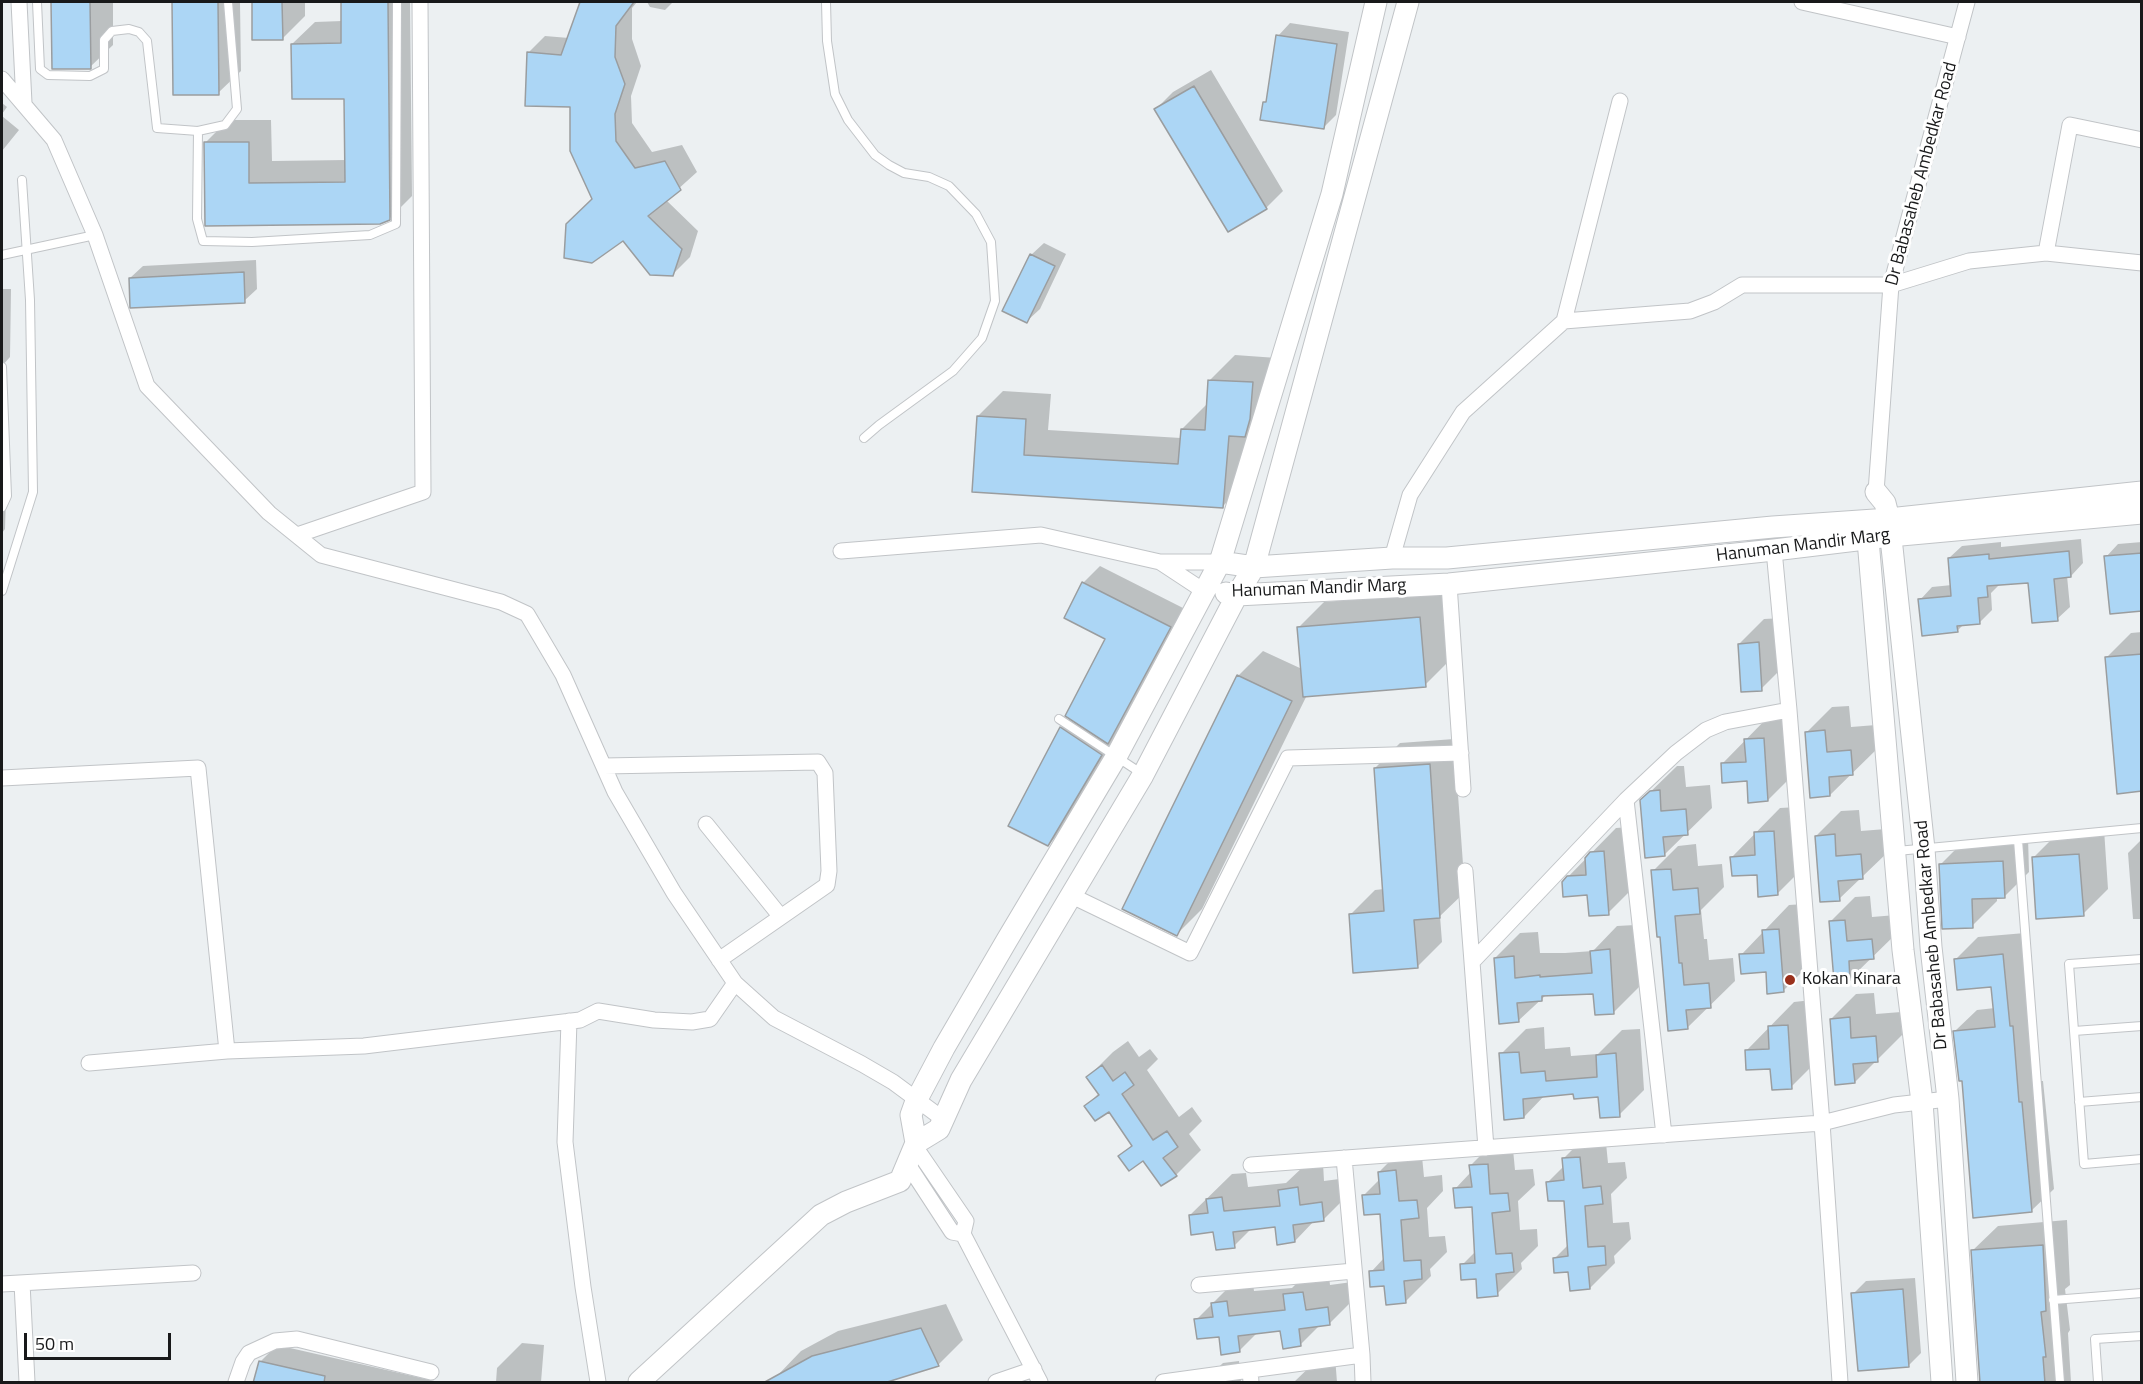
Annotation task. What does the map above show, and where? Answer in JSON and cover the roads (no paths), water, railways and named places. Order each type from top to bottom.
[{"type":"main road","points":[[639,1383],[820,1215],[900,1181],[912,1151],[911,1115],[916,1101],[1002,949],[1116,757],[1220,562],[1332,194],[1376,2]]},
{"type":"main road","points":[[912,1151],[939,1129],[961,1080],[1143,775],[1237,595],[1254,567],[1408,2]]},
{"type":"main road","name":"Dr Babasaheb Ambedkar Road","points":[[1876,492],[1885,503],[1890,528],[1924,849],[1931,947],[1948,1099],[1966,1383]]},
{"type":"main road","name":"Dr Babasaheb Ambedkar Road","points":[[1876,492],[1868,530],[1903,950],[1922,1102],[1942,1383]]},
{"type":"main road","points":[[1890,528],[2142,492]]},
{"type":"main road","name":"Hanuman Mandir Marg","points":[[1220,562],[1254,567],[1392,558],[1447,558],[2142,513]]},
{"type":"main road","name":"Hanuman Mandir Marg","points":[[1204,591],[1237,595],[1449,584],[1774,550],[1868,530]]},
{"type":"main road","points":[[1330,591],[1331,562]]},
{"type":"main road","points":[[1903,950],[1931,947]]},
{"type":"street","points":[[19,2],[24,103]]},
{"type":"street","points":[[297,535],[423,492],[420,2]]},
{"type":"street","points":[[1802,2],[1838,5],[1958,38]]},
{"type":"street","name":"Dr Babasaheb Ambedkar Road","points":[[1876,492],[1891,285],[1967,2]]},
{"type":"street","points":[[2,79],[54,140],[95,235],[147,386],[269,513],[321,555],[501,602],[527,614],[563,675],[615,792],[674,893],[735,983],[774,1018],[862,1064],[943,1119]]},
{"type":"street","points":[[1392,558],[1410,495],[1463,412],[1564,321],[1620,101]]},
{"type":"street","points":[[2046,253],[2070,125],[2142,140]]},
{"type":"street","points":[[1564,321],[1690,310],[1714,302],[1742,285],[1891,285],[1969,261],[2046,253],[2142,263]]},
{"type":"street","points":[[841,550],[1041,535],[1160,562]]},
{"type":"street","points":[[1774,550],[1822,1124],[1840,1383]]},
{"type":"street","name":"Hanuman Mandir Marg","points":[[1160,562],[1220,562]]},
{"type":"street","name":"Hanuman Mandir Marg","points":[[1160,562],[1204,591]]},
{"type":"street","points":[[1449,584],[1463,789]]},
{"type":"street","points":[[1472,962],[1626,800],[1676,753],[1707,730],[1725,722],[1789,710]]},
{"type":"street","points":[[1070,895],[1190,953],[1288,758],[1461,753]]},
{"type":"street","points":[[604,766],[818,762],[825,773],[829,871],[827,885],[719,960]]},
{"type":"street","points":[[2,778],[198,768],[227,1051]]},
{"type":"street","points":[[1626,800],[1664,1135]]},
{"type":"street","points":[[706,824],[781,917]]},
{"type":"street","points":[[1465,870],[1486,1148]]},
{"type":"street","points":[[89,1063],[227,1051],[364,1046],[580,1020],[598,1011],[654,1020],[692,1022],[710,1019],[735,983]]},
{"type":"street","points":[[569,1021],[565,1142],[583,1287],[598,1383]]},
{"type":"street","points":[[1251,1165],[1822,1124],[1894,1104],[1948,1099]]},
{"type":"street","points":[[912,1151],[966,1221],[963,1234],[1037,1376],[996,1383]]},
{"type":"street","points":[[1344,1158],[1363,1383]]},
{"type":"street","points":[[1199,1285],[1354,1272]]},
{"type":"street","points":[[2,1284],[193,1273]]},
{"type":"street","points":[[22,1283],[27,1383]]},
{"type":"street","points":[[236,1383],[243,1362],[249,1353],[274,1341],[297,1339],[431,1372]]},
{"type":"street","points":[[1163,1382],[1250,1376],[1362,1355]]},
{"type":"lane","points":[[37,2],[40,69],[48,75],[90,76],[104,69],[104,40],[112,31],[139,32],[147,41],[157,128],[198,131],[225,125],[237,109],[228,2]]},
{"type":"lane","points":[[198,131],[197,219],[203,241],[252,242],[370,235],[396,224],[397,2]]},
{"type":"lane","points":[[826,2],[827,40],[835,94],[848,120],[875,155],[889,165],[904,173],[929,177],[949,186],[976,214],[991,242],[995,301],[982,338],[953,371],[879,424],[864,438]]},
{"type":"lane","points":[[2,591],[33,492],[30,300],[22,180]]},
{"type":"lane","points":[[2,255],[95,235]]},
{"type":"lane","points":[[2,367],[7,496],[2,507]]},
{"type":"lane","points":[[1059,719],[1143,775]]},
{"type":"lane","points":[[1896,851],[2142,828]]},
{"type":"lane","points":[[2018,840],[2060,1383]]},
{"type":"lane","points":[[2142,959],[2069,964],[2084,1164],[2142,1160]]},
{"type":"lane","points":[[2074,1031],[2142,1026]]},
{"type":"lane","points":[[2079,1102],[2142,1097]]},
{"type":"lane","points":[[2054,1300],[2142,1293]]},
{"type":"lane","points":[[2098,1383],[2095,1339],[2142,1336]]},
{"type":"place","name":"Kokan Kinara","points":[[1790,980]]}]
